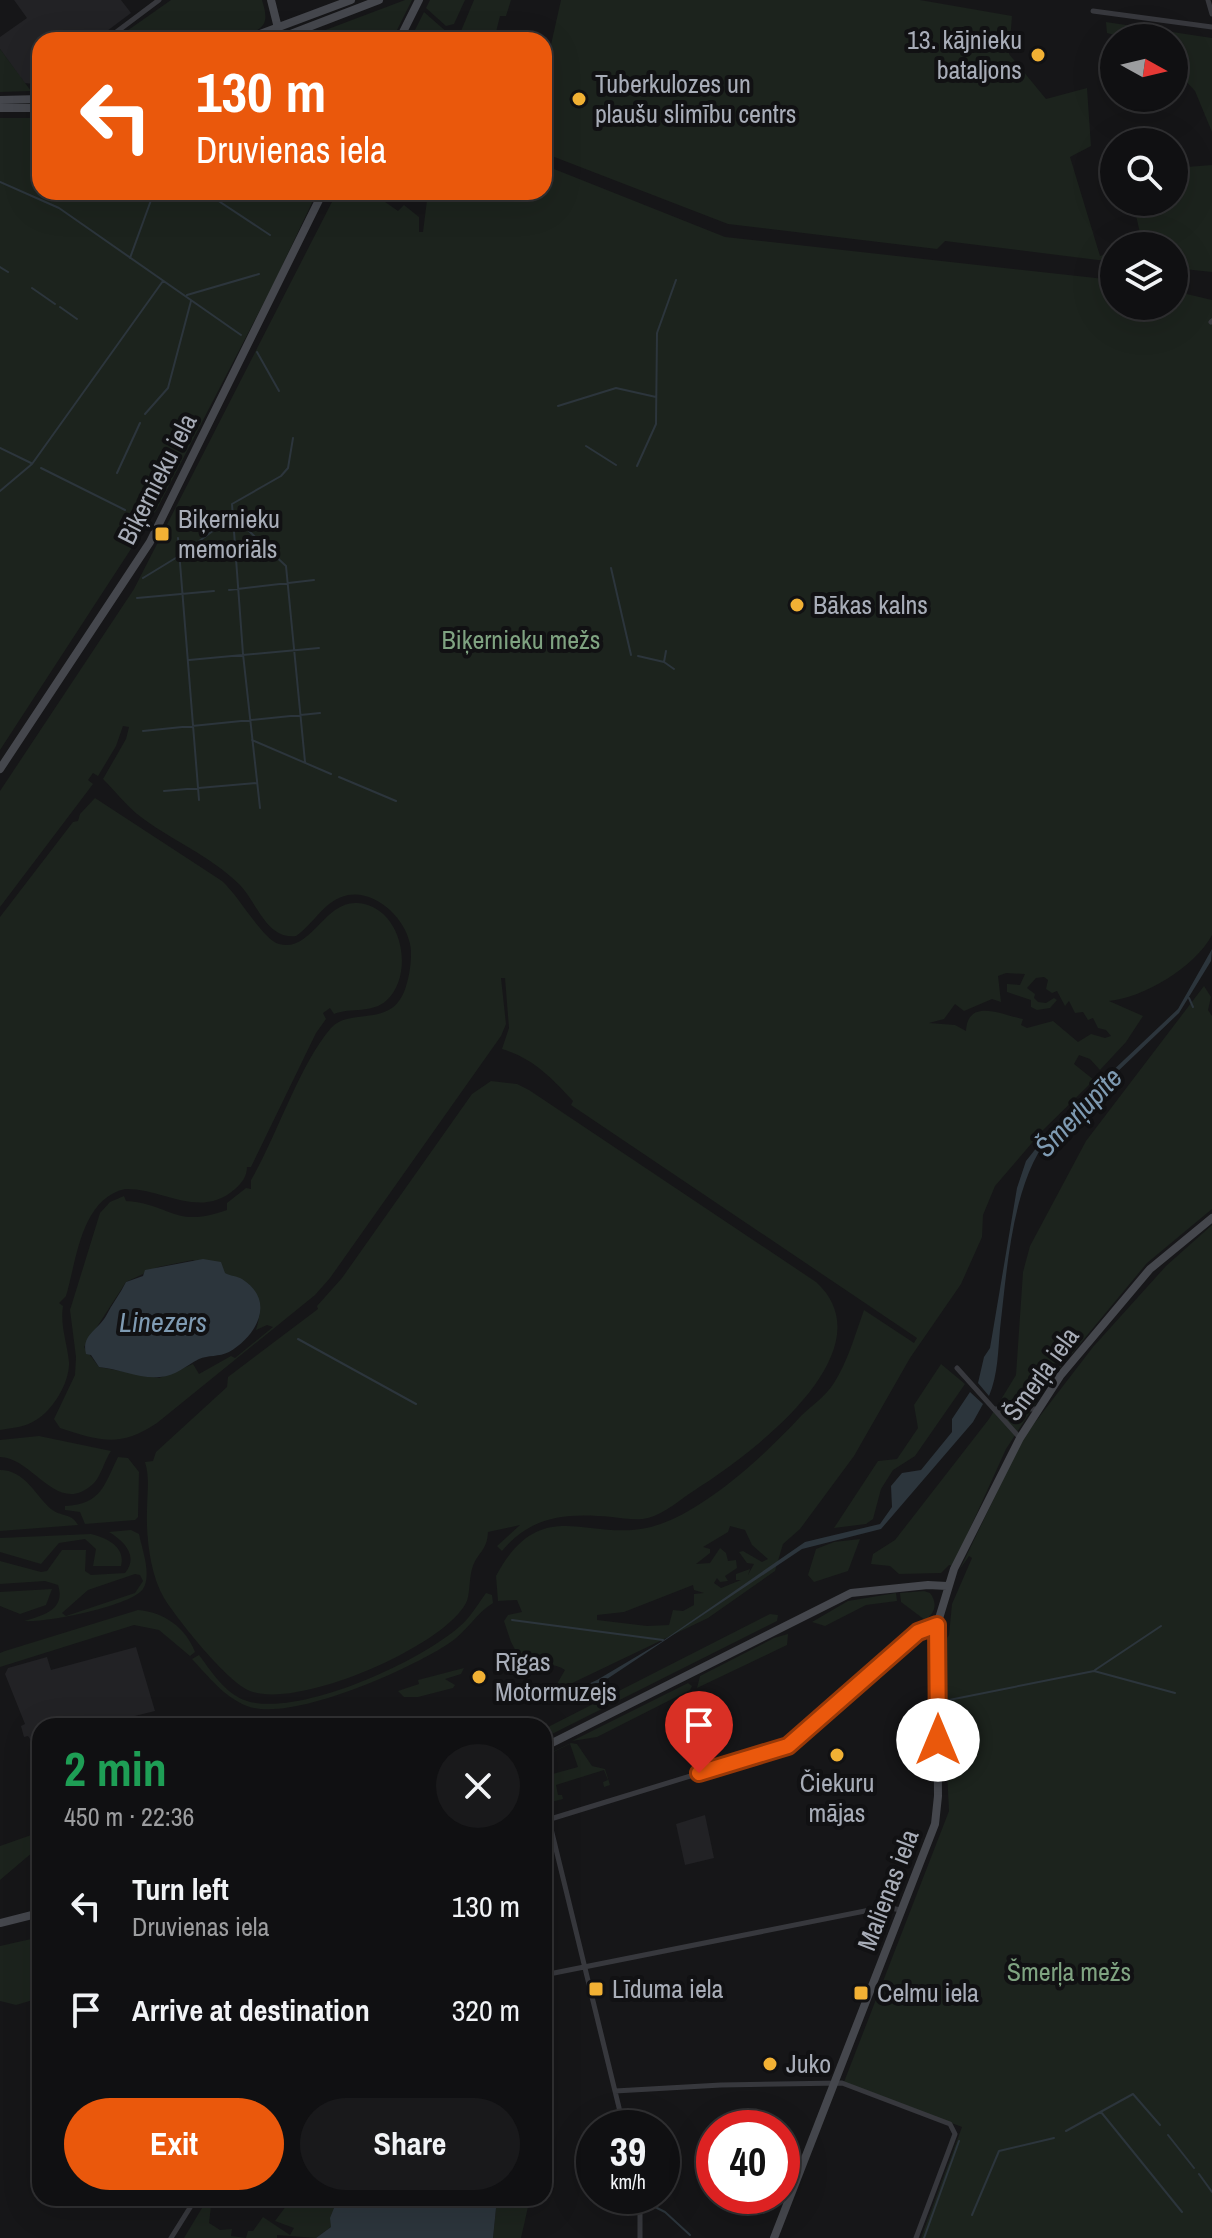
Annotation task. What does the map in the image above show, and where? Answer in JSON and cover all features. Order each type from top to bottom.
[{"type":"street","points":[[116,32],[159,0]]},
{"type":"street","points":[[271,0],[278,32]]},
{"type":"street","points":[[264,32],[351,0]]},
{"type":"street","points":[[297,32],[379,0]]},
{"type":"street","points":[[403,32],[419,0]]},
{"type":"street","points":[[1208,0],[1212,14]]},
{"type":"street","points":[[1093,11],[1212,27]]},
{"type":"street","points":[[0,100],[32,99]]},
{"type":"street","points":[[0,108],[32,108]]},
{"type":"street","name":"Biķernieku iela","points":[[0,769],[150,542],[319,200]]},
{"type":"street","name":"Šmerļa iela","points":[[947,1586],[1020,1438],[1038,1409],[1080,1352],[1150,1269],[1212,1218]]},
{"type":"street","points":[[957,1368],[1020,1438]]},
{"type":"street","points":[[993,1409],[1038,1409]]},
{"type":"street","points":[[552,1743],[851,1593],[947,1586]]},
{"type":"street","name":"Malienas iela","points":[[774,2238],[929,1840],[937,1806],[937,1625],[947,1586]]},
{"type":"street","points":[[552,1818],[788,1746],[918,1632],[937,1625]]},
{"type":"street","points":[[552,1839],[620,2110]]},
{"type":"street","points":[[552,1973],[885,1907],[902,1910]]},
{"type":"street","points":[[0,1923],[32,1915]]},
{"type":"street","points":[[615,2091],[834,2083],[906,2107],[954,2128],[953,2139],[916,2238]]},
{"type":"street","points":[[171,2238],[191,2206]]},
{"type":"street","points":[[640,2214],[640,2238]]},
{"type":"shaded area","points":[[14,0],[121,0],[131,13],[106,32],[32,32],[32,84],[24,83],[0,49],[0,37],[27,18]]},
{"type":"shaded area","points":[[136,1647],[155,1711],[127,1718],[32,1718],[32,1742],[28,1736],[24,1737],[21,1726],[25,1724],[5,1674],[8,1668],[47,1657],[51,1670]]},
{"type":"shaded area","points":[[705,1815],[714,1858],[685,1865],[676,1824]]},
{"type":"green space","points":[[171,0],[262,0],[265,12],[263,25],[253,32],[125,32]]},
{"type":"green space","points":[[405,0],[412,0],[396,32],[320,32]]},
{"type":"green space","points":[[430,0],[465,0],[454,24],[446,26],[426,8]]},
{"type":"green space","points":[[474,0],[511,0],[506,16],[500,16],[496,32],[461,31]]},
{"type":"green space","points":[[561,0],[920,0],[1012,16],[1009,54],[1046,99],[1087,88],[1091,146],[1070,157],[1100,260],[945,241],[937,249],[728,224],[552,156],[552,40]]},
{"type":"green space","points":[[424,12],[447,32],[414,32]]},
{"type":"green space","points":[[1188,34],[1212,38],[1212,132],[1195,91],[1188,83]]},
{"type":"green space","points":[[0,49],[31,91],[0,92]]},
{"type":"green space","points":[[0,118],[32,118],[32,200],[313,200],[274,283],[157,509],[0,750]]},
{"type":"green space","points":[[1212,165],[1212,272],[1188,269],[1188,232],[1140,232],[1136,216],[1188,216],[1188,167]]},
{"type":"green space","name":"Biķernieku mežs","points":[[552,168],[725,237],[1100,278],[1100,320],[1188,320],[1188,294],[1212,300],[1212,935],[1194,958],[1167,979],[1137,994],[1109,1001],[1143,1016],[1126,1042],[1100,1070],[1090,1059],[1079,1055],[1074,1064],[1094,1080],[1043,1130],[995,1186],[983,1215],[982,1237],[961,1284],[910,1358],[854,1456],[800,1529],[783,1544],[775,1571],[708,1618],[566,1686],[557,1684],[565,1670],[560,1667],[546,1665],[526,1670],[511,1642],[504,1621],[508,1615],[522,1612],[517,1600],[498,1601],[496,1576],[513,1550],[530,1535],[548,1528],[567,1526],[628,1530],[651,1527],[671,1520],[712,1496],[751,1465],[823,1397],[839,1375],[864,1310],[914,1343],[917,1338],[571,1105],[573,1101],[541,1070],[502,1049],[509,1028],[505,978],[501,978],[506,1024],[501,1036],[315,1295],[144,1431],[110,1440],[60,1428],[54,1419],[75,1375],[70,1310],[100,1213],[110,1202],[124,1196],[126,1201],[183,1216],[195,1217],[227,1210],[227,1203],[246,1188],[251,1189],[251,1180],[319,1043],[339,1022],[379,1014],[397,1003],[407,981],[411,949],[407,934],[396,916],[379,901],[358,895],[348,895],[332,902],[296,936],[277,932],[228,874],[137,814],[103,779],[126,739],[129,727],[123,726],[116,746],[98,776],[93,773],[88,780],[93,784],[0,907],[0,791],[134,589],[333,200],[382,200],[398,211],[404,205],[419,217],[419,232],[423,232],[427,200],[552,200]],"holes":[[[1006,973],[1025,974],[1020,985],[1007,984],[1007,992],[1031,1000],[1031,1007],[1037,1010],[1050,1008],[1057,1000],[1038,1002],[1035,994],[1027,988],[1036,978],[1044,977],[1048,980],[1046,989],[1052,993],[1057,991],[1065,1006],[1069,1001],[1075,1013],[1083,1012],[1088,1020],[1093,1018],[1098,1028],[1106,1030],[1111,1036],[1105,1038],[1091,1034],[1078,1042],[1053,1021],[1027,1028],[1021,1025],[1023,1019],[987,1011],[973,1014],[966,1031],[955,1025],[929,1023],[944,1019],[955,1004],[964,1011],[992,999],[1001,1002],[998,976]],[[193,1260],[238,1280],[256,1295],[260,1309],[256,1330],[267,1325],[273,1327],[235,1358],[231,1356],[199,1374],[193,1364],[159,1378],[99,1367],[84,1347],[126,1282],[158,1267]],[[730,1526],[745,1530],[752,1545],[768,1559],[762,1562],[743,1551],[739,1552],[747,1563],[754,1564],[748,1575],[750,1569],[736,1574],[736,1580],[741,1580],[721,1588],[714,1583],[717,1578],[720,1582],[728,1581],[725,1576],[737,1568],[736,1560],[728,1561],[726,1553],[720,1548],[710,1563],[696,1564],[710,1553],[710,1549],[703,1547],[728,1532]],[[693,1585],[694,1590],[704,1593],[694,1594],[694,1605],[683,1611],[673,1610],[669,1625],[647,1626],[597,1620],[597,1615],[624,1612]]]},
{"type":"green space","points":[[95,798],[222,881],[266,935],[279,944],[290,945],[300,941],[326,917],[345,905],[357,903],[372,907],[384,915],[393,927],[402,958],[401,973],[396,988],[381,1004],[334,1014],[330,1008],[323,1013],[326,1019],[316,1033],[251,1167],[247,1167],[244,1179],[235,1189],[222,1198],[195,1202],[125,1189],[110,1195],[99,1205],[83,1232],[66,1296],[59,1303],[63,1306],[69,1362],[63,1387],[48,1410],[36,1420],[0,1430],[0,917]]},
{"type":"green space","points":[[1204,986],[1211,997],[1208,1010],[1212,1016],[1212,1209],[1147,1263],[1055,1374],[1006,1449],[953,1566],[949,1565],[941,1573],[899,1574],[890,1566],[871,1564],[873,1554],[895,1540],[989,1419],[1016,1375],[1023,1272],[1030,1246],[1086,1141]]},
{"type":"green space","points":[[491,1081],[517,1084],[529,1090],[816,1282],[835,1309],[836,1339],[825,1370],[803,1400],[746,1454],[660,1513],[639,1519],[580,1516],[551,1519],[526,1530],[502,1551],[497,1546],[520,1525],[488,1532],[486,1544],[472,1569],[466,1603],[452,1620],[429,1638],[367,1671],[333,1683],[272,1694],[250,1691],[229,1676],[204,1649],[159,1588],[148,1543],[145,1462],[153,1461],[156,1452],[227,1387],[228,1377],[318,1309],[317,1306],[342,1278],[472,1094]]},
{"type":"green space","name":"Šmerļa mežs","points":[[1212,1225],[1212,2238],[921,2238],[962,2127],[844,2082],[949,1811],[942,1669],[946,1655],[943,1645],[949,1635],[952,1604],[972,1558],[969,1556],[960,1569],[1023,1438],[1093,1347],[1166,1266]]},
{"type":"green space","points":[[941,1364],[965,1384],[915,1456],[893,1470],[881,1489],[873,1519],[866,1524],[834,1528],[878,1461],[897,1459],[918,1428],[914,1405]]},
{"type":"green space","points":[[39,1436],[111,1451],[93,1484],[80,1492],[68,1494],[46,1483],[24,1466],[0,1457],[0,1440]]},
{"type":"green space","points":[[118,1457],[128,1458],[139,1472],[138,1517],[135,1520],[85,1524],[80,1512],[65,1510],[65,1506],[87,1501],[100,1491]]},
{"type":"green space","points":[[0,1470],[16,1474],[51,1509],[73,1519],[78,1525],[0,1531]]},
{"type":"green space","points":[[131,1530],[139,1534],[147,1577],[143,1589],[135,1595],[106,1607],[68,1616],[24,1621],[45,1614],[56,1606],[60,1593],[58,1585],[45,1581],[0,1584],[0,1561],[41,1572],[47,1571],[62,1550],[86,1550],[85,1571],[91,1575],[125,1573],[131,1561],[130,1555],[124,1544],[109,1532]],"holes":[[[140,1575],[143,1581],[135,1593],[66,1616],[62,1613],[88,1590]]]},
{"type":"green space","points":[[91,1534],[109,1541],[118,1549],[121,1566],[93,1566],[96,1549],[85,1539],[59,1543],[41,1564],[0,1552],[0,1538]]},
{"type":"green space","points":[[860,1539],[848,1571],[814,1582],[808,1575],[816,1549],[834,1542]]},
{"type":"green space","points":[[52,1589],[46,1605],[20,1614],[0,1606],[0,1592]]},
{"type":"green space","points":[[486,1593],[492,1595],[493,1603],[454,1639],[430,1655],[350,1691],[292,1707],[267,1709],[247,1706],[217,1686],[192,1659],[199,1655],[226,1688],[239,1698],[270,1704],[297,1701],[358,1683],[416,1656],[459,1627]]},
{"type":"green space","points":[[896,1593],[897,1601],[866,1605],[825,1626],[812,1622],[848,1601]]},
{"type":"green space","points":[[900,1593],[930,1593],[935,1604],[925,1620],[901,1602]]},
{"type":"green space","points":[[138,1610],[157,1614],[173,1623],[186,1636],[195,1652],[190,1656],[159,1630],[134,1625],[0,1667],[0,1653]]},
{"type":"green space","points":[[770,1614],[778,1615],[777,1621],[552,1734],[552,1725]]},
{"type":"green space","points":[[788,1634],[787,1645],[697,1688],[700,1676],[774,1638]]},
{"type":"green space","points":[[464,1668],[461,1674],[445,1679],[455,1685],[453,1688],[418,1697],[404,1697],[398,1691],[419,1684],[418,1680]]},
{"type":"green space","points":[[688,1683],[692,1686],[690,1690],[597,1737],[572,1741]]},
{"type":"green space","points":[[571,1743],[577,1744],[592,1766],[605,1769],[610,1785],[604,1787],[603,1782],[608,1780],[604,1770],[556,1785],[558,1795],[562,1795],[563,1799],[552,1802],[552,1774],[578,1767],[570,1744],[552,1752]]},
{"type":"green space","points":[[32,1835],[32,1853],[0,1880],[0,1846]]},
{"type":"green space","points":[[32,1939],[32,2000],[16,2005],[0,2001],[0,1946]]},
{"type":"green space","points":[[203,2206],[211,2206],[209,2223],[220,2230],[232,2229],[231,2236],[246,2238],[184,2238]]},
{"type":"green space","points":[[286,2206],[336,2206],[331,2227],[316,2238],[277,2235],[277,2238],[246,2238],[248,2231],[253,2231],[263,2217],[290,2235],[294,2228],[275,2221]]},
{"type":"green space","points":[[496,2206],[528,2206],[521,2238],[493,2238]]},
{"type":"water","points":[[1212,949],[1211,961],[1179,1013],[1049,1137],[1037,1156],[1019,1202],[1013,1228],[996,1371],[989,1396],[978,1383],[984,1357],[990,1348],[1017,1188],[1026,1161],[1053,1127],[1178,1009]]},
{"type":"water","name":"Linezers","points":[[203,1259],[221,1262],[225,1273],[242,1279],[259,1298],[259,1318],[239,1345],[225,1354],[202,1358],[176,1373],[160,1377],[145,1377],[99,1367],[91,1355],[86,1354],[88,1337],[106,1316],[126,1282],[143,1276],[145,1270]]},
{"type":"water","points":[[970,1392],[983,1404],[973,1422],[881,1529],[802,1549],[607,1679],[563,1699],[562,1696],[597,1680],[661,1642],[805,1542],[880,1524],[892,1507],[891,1486],[902,1473],[921,1470],[952,1432],[952,1419]]},
{"type":"water","points":[[335,2206],[496,2206],[493,2238],[316,2238],[331,2227],[330,2218]]},
{"type":"waterway","points":[[0,182],[32,196]]},
{"type":"waterway","points":[[41,200],[59,208],[241,335]]},
{"type":"waterway","points":[[130,258],[151,200]]},
{"type":"waterway","points":[[217,200],[270,235]]},
{"type":"waterway","points":[[0,267],[8,272]]},
{"type":"waterway","points":[[187,295],[259,274]]},
{"type":"waterway","points":[[637,466],[656,424],[657,333],[676,280]]},
{"type":"waterway","points":[[0,491],[32,464],[163,281]]},
{"type":"waterway","points":[[32,288],[55,304]]},
{"type":"waterway","points":[[145,414],[168,388],[191,301]]},
{"type":"waterway","points":[[60,307],[77,319]]},
{"type":"waterway","points":[[257,352],[279,391]]},
{"type":"waterway","points":[[558,406],[616,388],[656,397]]},
{"type":"waterway","points":[[117,473],[140,423]]},
{"type":"waterway","points":[[260,808],[243,654],[232,504],[281,476],[288,468],[293,438]]},
{"type":"waterway","points":[[586,446],[616,465]]},
{"type":"waterway","points":[[0,448],[31,463]]},
{"type":"waterway","points":[[41,468],[125,510]]},
{"type":"waterway","points":[[143,578],[233,516],[286,566],[305,762]]},
{"type":"waterway","points":[[178,538],[199,800]]},
{"type":"waterway","points":[[611,568],[631,655]]},
{"type":"waterway","points":[[229,590],[314,580]]},
{"type":"waterway","points":[[137,598],[214,591]]},
{"type":"waterway","points":[[189,660],[319,648]]},
{"type":"waterway","points":[[664,662],[666,651]]},
{"type":"waterway","points":[[638,656],[664,662],[674,669]]},
{"type":"waterway","points":[[143,731],[320,713]]},
{"type":"waterway","points":[[252,740],[331,774]]},
{"type":"waterway","points":[[339,777],[396,801]]},
{"type":"waterway","points":[[164,791],[257,783]]},
{"type":"waterway","points":[[1189,998],[1193,1007]]},
{"type":"waterway","points":[[298,1339],[416,1404]]},
{"type":"waterway","points":[[512,1620],[663,1640]]},
{"type":"waterway","points":[[1095,1670],[1161,1626]]},
{"type":"waterway","points":[[944,1701],[1094,1671],[1175,1693]]},
{"type":"waterway","points":[[1066,2131],[1133,2094],[1160,2125]]},
{"type":"waterway","points":[[1101,2112],[1182,2212]]},
{"type":"waterway","points":[[1168,2135],[1194,2168]]},
{"type":"waterway","points":[[972,2215],[999,2151],[1054,2138]]},
{"type":"waterway","points":[[924,2238],[959,2141]]},
{"type":"waterway","points":[[1199,2174],[1212,2192]]},
{"type":"waterway","points":[[667,2214],[690,2235]]},
{"type":"place","name":"13. kājnieku bataljons","points":[[1038,55]]},
{"type":"place","name":"Tuberkulozes un plaušu slimību centrs","points":[[579,99]]},
{"type":"place","name":"Biķernieku memoriāls","points":[[162,534]]},
{"type":"place","name":"Bākas kalns","points":[[797,605]]},
{"type":"place","name":"Rīgas Motormuzejs","points":[[479,1677]]},
{"type":"place","name":"Čiekuru mājas","points":[[837,1755]]},
{"type":"place","name":"Līduma iela","points":[[596,1989]]},
{"type":"place","name":"Celmu iela","points":[[861,1993]]},
{"type":"place","name":"Juko","points":[[770,2064]]},
{"type":"route","points":[[699,1773],[788,1746],[918,1632],[937,1625],[938,1740]]},
{"type":"water label","name":"Šmerļupīte","points":[[1078,1112]]}]
